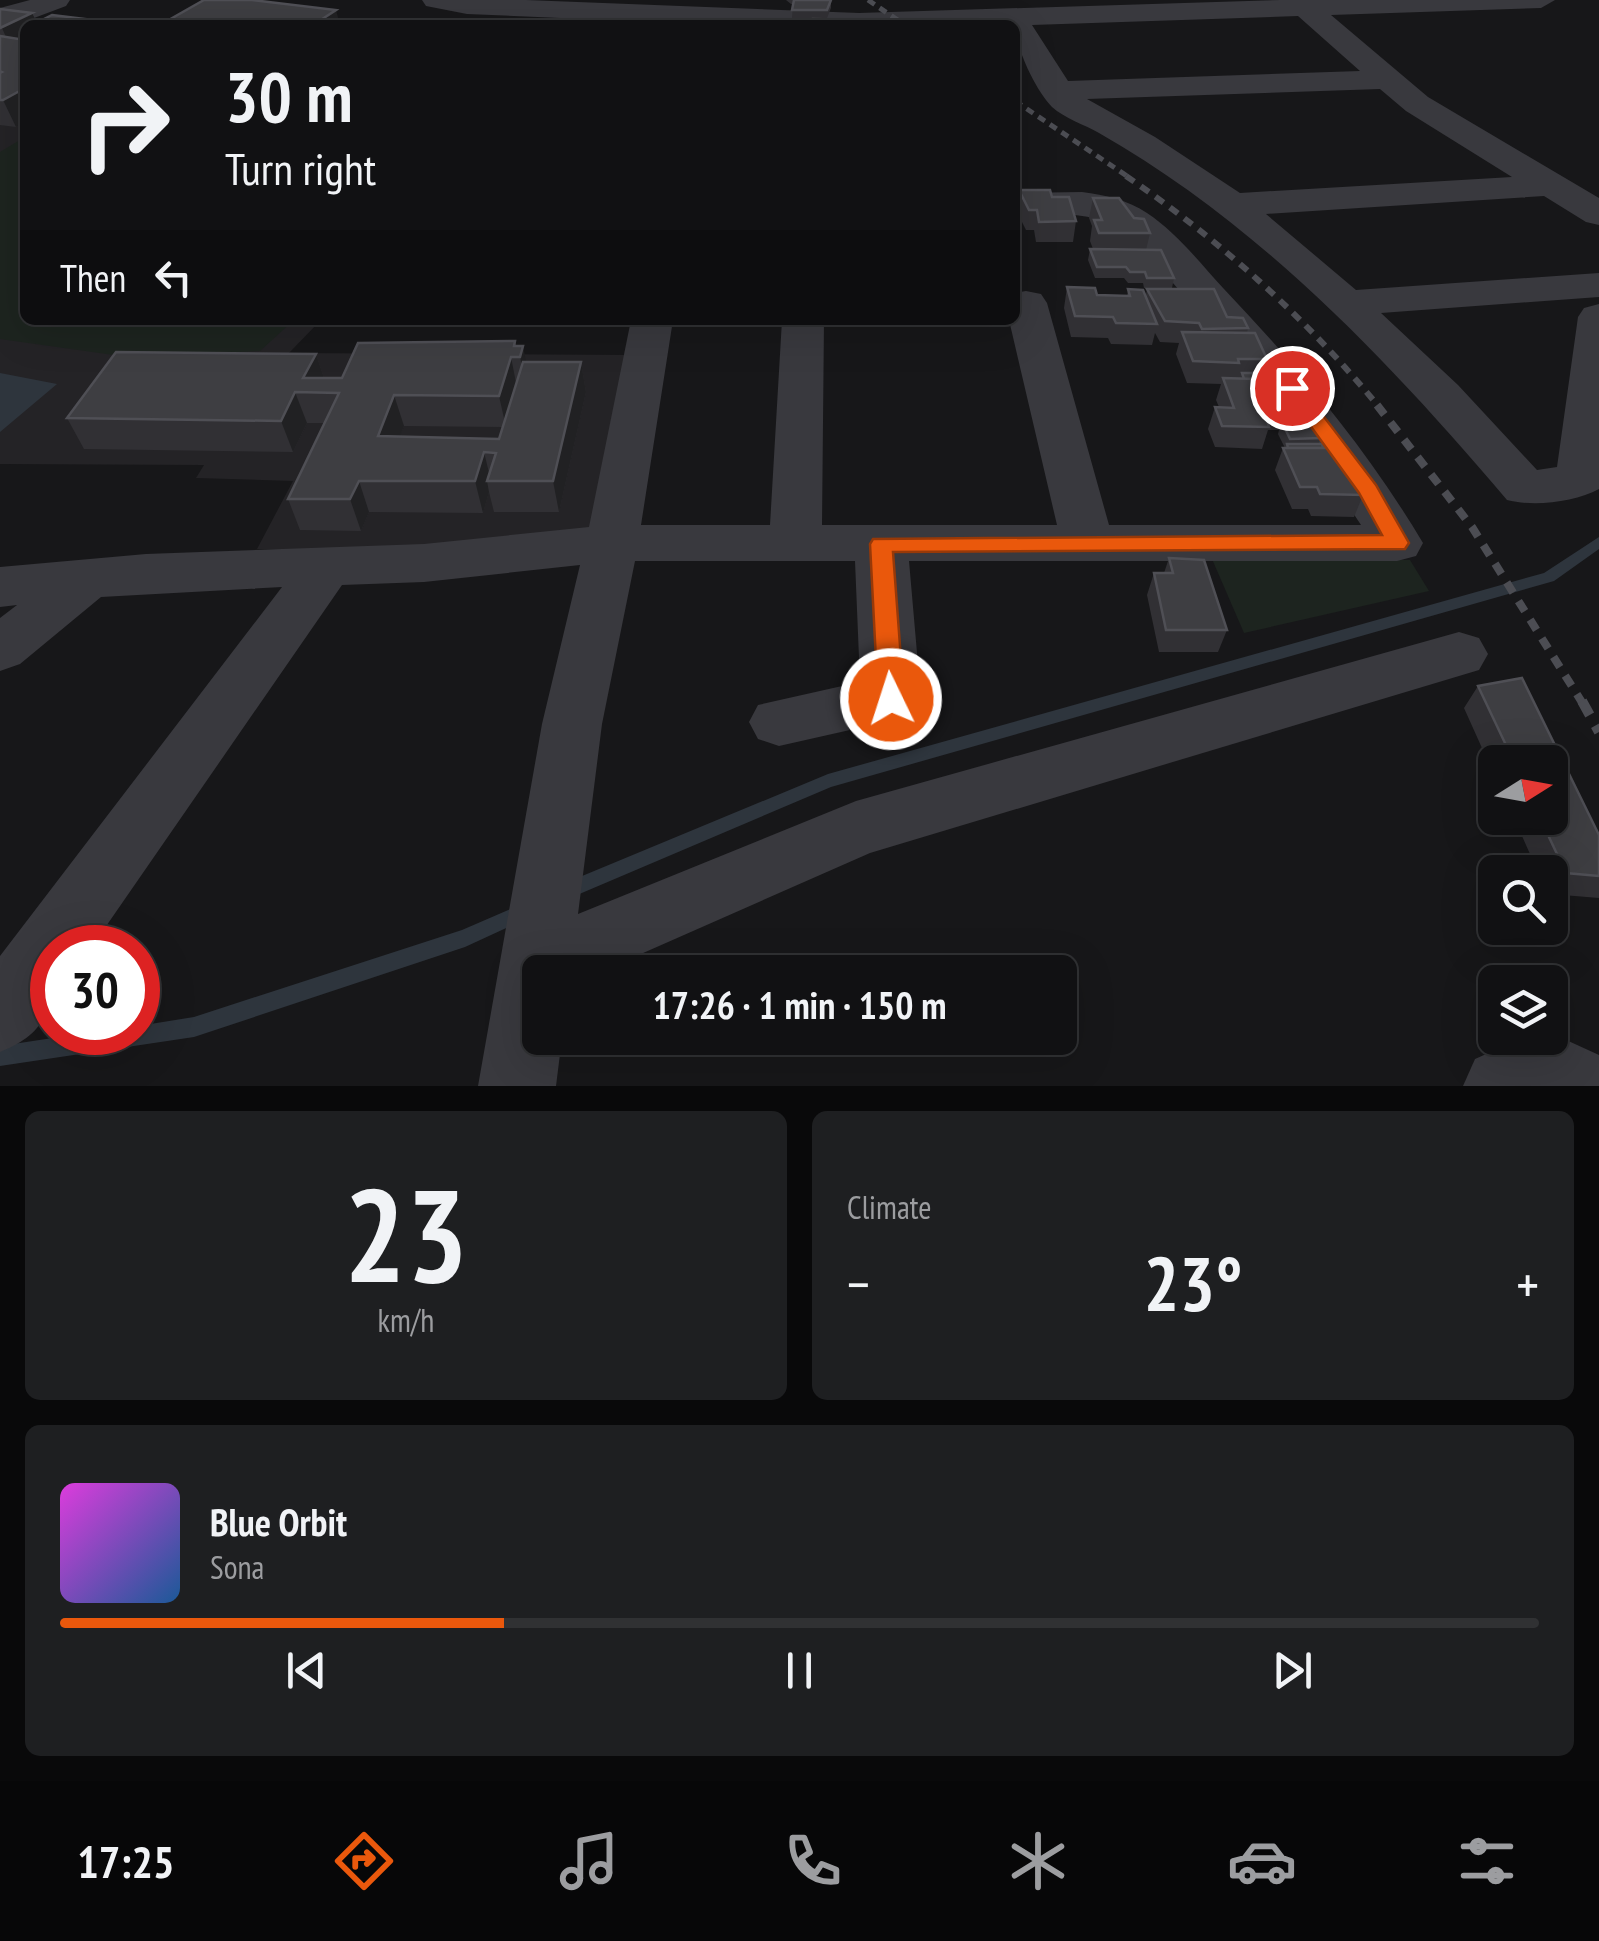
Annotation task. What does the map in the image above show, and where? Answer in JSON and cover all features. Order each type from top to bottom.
[{"type":"street","points":[[0,17],[8,18],[56,0]]},
{"type":"street","points":[[436,0],[517,17],[653,20]]},
{"type":"street","points":[[831,0],[856,20]]},
{"type":"street","points":[[921,20],[1540,0]]},
{"type":"street","points":[[1305,8],[1418,104],[1599,214]]},
{"type":"street","points":[[1020,28],[1064,100],[1143,144],[1232,206],[1346,303],[1442,395],[1526,488],[1580,480],[1599,316]]},
{"type":"street","points":[[1059,91],[1388,78]]},
{"type":"street","points":[[1232,206],[1552,185]]},
{"type":"street","points":[[0,587],[328,565],[424,564],[612,543],[1397,543],[1368,490],[1292,388],[1170,254],[1123,214],[1091,203],[1020,204]]},
{"type":"street","points":[[1346,303],[1599,285]]},
{"type":"street","points":[[1035,302],[1088,544]]},
{"type":"street","points":[[1158,302],[1214,302]]},
{"type":"street","points":[[537,955],[572,724],[612,543],[651,325]]},
{"type":"street","points":[[796,544],[802,325]]},
{"type":"street","points":[[779,722],[891,699],[882,544]]},
{"type":"street","points":[[0,1016],[328,565]]},
{"type":"street","points":[[0,650],[87,579]]},
{"type":"street","points":[[560,955],[856,829],[1459,654]]},
{"type":"street","points":[[517,1086],[522,1054]]},
{"type":"street","points":[[1502,1086],[1564,1076],[1576,1086]]},
{"type":"shaded area","points":[[0,19],[20,24],[20,325],[316,325],[289,353],[633,355],[602,527],[433,551],[257,549],[293,481],[196,478],[204,465],[0,464]]},
{"type":"shaded area","points":[[20,140],[20,325],[289,325],[260,351],[128,357],[0,339],[0,152]]},
{"type":"shaded area","points":[[0,373],[57,384],[0,432]]},
{"type":"shaded area","points":[[1212,559],[1410,560],[1429,591],[1244,633]]},
{"type":"building","points":[[204,0],[252,0],[336,10],[321,20],[169,20]]},
{"type":"building","points":[[794,0],[831,0],[827,10],[792,10]]},
{"type":"building","points":[[0,9],[32,13],[0,28]]},
{"type":"building","points":[[52,15],[93,20],[42,20]]},
{"type":"building","points":[[0,36],[20,39],[20,91],[3,100]]},
{"type":"building","points":[[1020,190],[1050,190],[1052,197],[1069,197],[1076,221],[1039,222],[1037,210],[1029,210]]},
{"type":"building","points":[[1093,198],[1119,198],[1134,218],[1144,219],[1150,233],[1099,233],[1094,220],[1102,220]]},
{"type":"building","points":[[1090,249],[1161,250],[1174,278],[1147,278],[1145,272],[1130,272],[1126,267],[1097,267]]},
{"type":"building","points":[[1067,287],[1095,288],[1097,295],[1130,296],[1128,289],[1143,290],[1157,324],[1075,316]]},
{"type":"building","points":[[1147,289],[1214,289],[1227,317],[1243,318],[1248,328],[1202,329],[1199,323],[1165,321]]},
{"type":"building","points":[[1182,332],[1255,333],[1267,359],[1238,359],[1239,363],[1193,361]]},
{"type":"building","points":[[515,341],[514,346],[523,346],[520,357],[511,357],[499,396],[394,395],[378,436],[499,439],[523,362],[581,362],[553,481],[487,481],[496,453],[484,452],[475,481],[359,481],[350,499],[288,499],[339,393],[295,392],[281,421],[67,418],[116,352],[316,354],[303,378],[342,378],[358,343]]},
{"type":"building","points":[[1242,373],[1278,373],[1282,380],[1244,379]]},
{"type":"building","points":[[1223,378],[1289,380],[1305,409],[1263,408],[1269,427],[1222,426],[1215,407],[1234,408]]},
{"type":"building","points":[[1282,422],[1312,422],[1321,438],[1290,439]]},
{"type":"building","points":[[1287,444],[1322,444],[1323,448],[1288,448]]},
{"type":"building","points":[[1283,448],[1334,448],[1363,495],[1320,494],[1317,487],[1300,487]]},
{"type":"building","points":[[1169,558],[1204,560],[1227,630],[1166,630],[1154,573],[1173,573]]},
{"type":"building","points":[[1522,678],[1555,745],[1506,745],[1478,686]]},
{"type":"building","points":[[1568,772],[1599,835],[1599,876],[1568,873],[1568,855],[1557,855],[1548,835],[1568,835]]},
{"type":"waterway","points":[[564,892],[828,781],[1549,577],[1599,542]]},
{"type":"waterway","points":[[0,1056],[194,1027],[465,938],[522,912]]},
{"type":"railway","points":[[868,0],[898,20]]},
{"type":"railway","points":[[1020,104],[1130,178]]},
{"type":"railway","points":[[1126,176],[1261,282],[1379,407]]},
{"type":"railway","points":[[1377,405],[1472,527],[1583,704]]},
{"type":"railway","points":[[1582,701],[1599,732]]},
{"type":"route","points":[[891,699],[882,544],[1397,543],[1368,490],[1292,388]]}]
